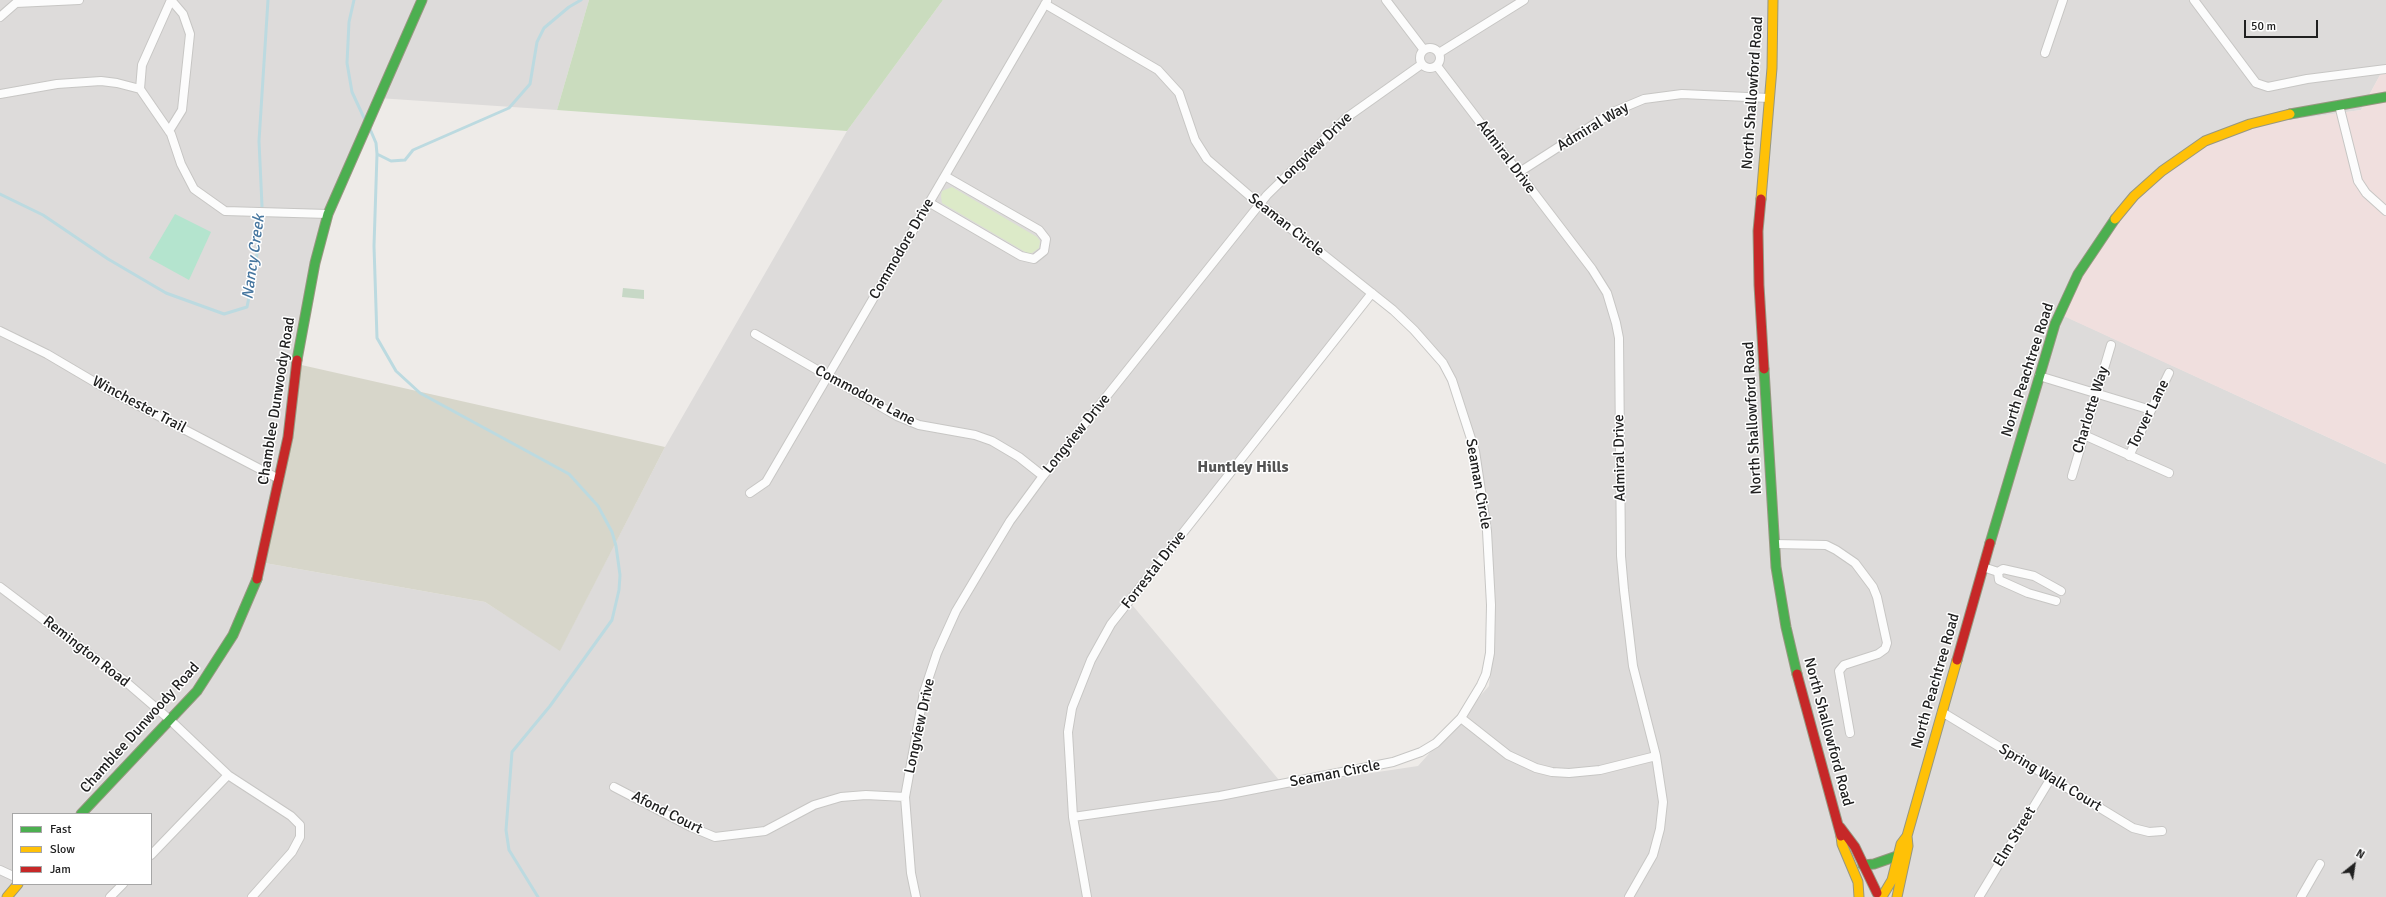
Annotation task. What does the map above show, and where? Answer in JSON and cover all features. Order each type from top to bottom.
[{"type":"street","points":[[0,17],[16,3],[79,0]]},
{"type":"street","points":[[140,89],[142,65],[171,0],[183,14],[190,34],[182,110],[170,131]]},
{"type":"street","name":"Chamblee Dunwoody Road","points":[[82,813],[197,691],[233,635],[257,581],[288,437],[301,331],[315,263],[328,214],[353,154],[394,66],[422,0]]},
{"type":"street","points":[[1386,0],[1424,50]]},
{"type":"street","points":[[1439,53],[1524,0]]},
{"type":"street","name":"North Shallowford Road","points":[[1773,0],[1774,37],[1758,239],[1759,285],[1775,544],[1786,627],[1840,827],[1842,844],[1858,882],[1859,897]]},
{"type":"street","points":[[2045,52],[2063,0]]},
{"type":"street","points":[[2194,0],[2256,83],[2268,87],[2308,79],[2386,70]]},
{"type":"street","name":"Commodore Drive","points":[[750,493],[766,482],[1047,2]]},
{"type":"street","name":"Seaman Circle","points":[[1047,2],[1158,70],[1172,82],[1185,104],[1192,132],[1200,150],[1219,171],[1372,293],[1414,330],[1443,363],[1452,380],[1475,451],[1487,531],[1491,641],[1486,674],[1472,702],[1461,718],[1436,743],[1421,752],[1393,762],[1220,796],[1073,817]]},
{"type":"street","points":[[1431,48],[1439,53],[1440,60],[1437,66],[1431,68],[1422,64],[1421,55],[1424,50],[1431,48]]},
{"type":"street","name":"Longview Drive","points":[[916,897],[905,797],[924,692],[938,653],[956,611],[1010,521],[1043,476],[1260,204],[1288,174],[1346,118],[1380,92],[1422,64]]},
{"type":"street","name":"Admiral Drive","points":[[1437,66],[1592,269],[1607,293],[1616,323],[1619,338],[1621,556],[1624,590],[1633,666],[1656,756],[1663,802],[1660,830],[1650,860],[1629,897]]},
{"type":"street","points":[[0,94],[57,84],[101,81],[117,83],[140,89],[170,131],[181,164],[194,189],[225,211],[244,213],[328,214]]},
{"type":"street","name":"Admiral Way","points":[[1518,173],[1613,112],[1644,99],[1682,94],[1769,98]]},
{"type":"street","name":"North Peachtree Road","points":[[1882,895],[1892,880],[1898,856],[1906,836],[1982,567],[2055,324],[2078,274],[2113,221],[2148,182],[2205,141],[2250,124],[2339,105],[2386,97]]},
{"type":"street","points":[[2339,105],[2358,181],[2366,193],[2386,211]]},
{"type":"street","points":[[930,203],[1021,256],[1034,259],[1044,251],[1046,239],[1039,230],[945,176]]},
{"type":"street","name":"Forrestal Drive","points":[[1087,897],[1073,817],[1068,759],[1068,732],[1072,708],[1091,660],[1111,624],[1372,293]]},
{"type":"street","name":"Winchester Trail","points":[[0,331],[47,354],[103,387],[279,479]]},
{"type":"street","name":"Commodore Lane","points":[[755,334],[827,377],[908,421],[992,441],[1019,457],[1043,476]]},
{"type":"street","name":"Charlotte Way","points":[[2072,476],[2111,344]]},
{"type":"street","name":"Torver Lane","points":[[2130,456],[2169,373]]},
{"type":"street","points":[[2039,376],[2151,410]]},
{"type":"street","points":[[2084,435],[2169,473]]},
{"type":"street","points":[[1775,544],[1826,545],[1836,550],[1855,563],[1873,587],[1877,597],[1887,643],[1885,649],[1878,654],[1844,665],[1839,671],[1850,733]]},
{"type":"street","points":[[1982,567],[1998,572],[2003,569],[2034,576],[2061,591]]},
{"type":"street","points":[[1998,572],[1999,580],[2028,593],[2056,601]]},
{"type":"street","name":"Remington Road","points":[[0,587],[126,682],[169,719],[228,775],[291,816],[304,829],[292,852],[252,897]]},
{"type":"street","name":"Spring Walk Court","points":[[1942,712],[2133,828],[2149,832],[2162,831]]},
{"type":"street","points":[[1461,718],[1508,755],[1536,768],[1552,772],[1569,773],[1600,770],[1656,756]]},
{"type":"street","points":[[152,854],[228,775]]},
{"type":"street","name":"Elm Street","points":[[1979,897],[2051,778]]},
{"type":"street","name":"Afond Court","points":[[614,787],[691,827],[715,837],[765,831],[814,805],[841,797],[866,795],[905,797]]},
{"type":"street","name":"North Shallowford Road","points":[[1840,827],[1848,834],[1882,895]]},
{"type":"street","name":"North Peachtree Road","points":[[1897,897],[1908,846],[1906,836]]},
{"type":"street","points":[[1864,865],[1874,864],[1898,856]]},
{"type":"street","points":[[2301,897],[2320,864]]},
{"type":"street","points":[[0,870],[12,876]]},
{"type":"street","points":[[7,897],[17,885]]},
{"type":"street","points":[[110,897],[122,885]]},
{"type":"street","points":[[1864,897],[1882,895]]},
{"type":"shaded area","points":[[0,0],[589,0],[557,110],[378,98],[336,183],[297,364],[259,562],[485,602],[560,650],[665,447],[847,131],[943,0],[2386,0],[2386,64],[2361,110],[2255,125],[2058,313],[2386,464],[2386,897],[0,897]],"holes":[[[1368,295],[1441,357],[1471,451],[1492,560],[1495,632],[1489,686],[1418,766],[1284,786],[1128,600]]]},
{"type":"shaded area","points":[[2386,64],[2386,464],[2057,313],[2150,174],[2199,145],[2255,125],[2361,110]]},
{"type":"shaded area","points":[[297,364],[665,447],[560,651],[485,602],[259,562]]},
{"type":"green space","points":[[589,0],[943,0],[847,131],[557,110]]},
{"type":"green space","points":[[952,187],[1037,237],[1040,241],[1039,248],[1032,253],[1027,253],[942,203],[942,191]]},
{"type":"green space","points":[[175,214],[211,232],[189,280],[149,258]]},
{"type":"green space","points":[[623,288],[644,290],[644,299],[622,297]]},
{"type":"waterway","name":"Nancy Creek","points":[[0,194],[43,215],[108,259],[166,293],[224,314],[247,307],[256,262],[262,206],[259,141],[268,0]]},
{"type":"waterway","name":"Nancy Creek","points":[[354,0],[349,22],[347,63],[352,92],[365,120]]},
{"type":"waterway","name":"Nancy Creek","points":[[377,154],[391,161],[405,160],[413,150],[509,108],[530,84],[537,42],[544,28],[569,7],[581,0]]},
{"type":"waterway","points":[[370,129],[376,143],[377,154],[374,246],[377,338],[396,371],[420,393],[569,474],[598,506],[612,532],[616,546],[620,575],[619,590],[612,620],[550,706],[512,752],[506,830],[509,850],[538,897]]},
{"type":"traffic: fast","points":[[297,360],[315,263],[328,214],[422,0]]},
{"type":"traffic: fast","points":[[2290,114],[2386,97]]},
{"type":"traffic: fast","points":[[1990,543],[2055,324],[2078,274],[2115,219]]},
{"type":"traffic: fast","points":[[1764,369],[1776,567],[1786,627],[1797,674]]},
{"type":"traffic: fast","points":[[82,813],[197,691],[233,635],[257,579]]},
{"type":"traffic: fast","points":[[1863,865],[1874,864],[1897,856]]},
{"type":"traffic: slow","points":[[1761,199],[1772,68],[1773,0]]},
{"type":"traffic: slow","points":[[2115,219],[2134,196],[2162,171],[2205,141],[2250,124],[2290,114]]},
{"type":"traffic: slow","points":[[1883,895],[1892,880],[1901,844],[1907,836],[1957,660]]},
{"type":"traffic: slow","points":[[1841,836],[1842,844],[1858,882],[1859,897]]},
{"type":"traffic: slow","points":[[1897,897],[1908,846],[1907,836]]},
{"type":"traffic: slow","points":[[7,897],[17,885]]},
{"type":"traffic: jam","points":[[1761,199],[1758,231],[1759,285],[1764,369]]},
{"type":"traffic: jam","points":[[257,579],[288,437],[297,360]]},
{"type":"traffic: jam","points":[[1957,660],[1990,543]]},
{"type":"traffic: jam","points":[[1797,674],[1841,836]]},
{"type":"traffic: jam","points":[[1840,827],[1855,847],[1877,893]]},
{"type":"district","name":"Huntley Hills","points":[[1243,468]]}]
